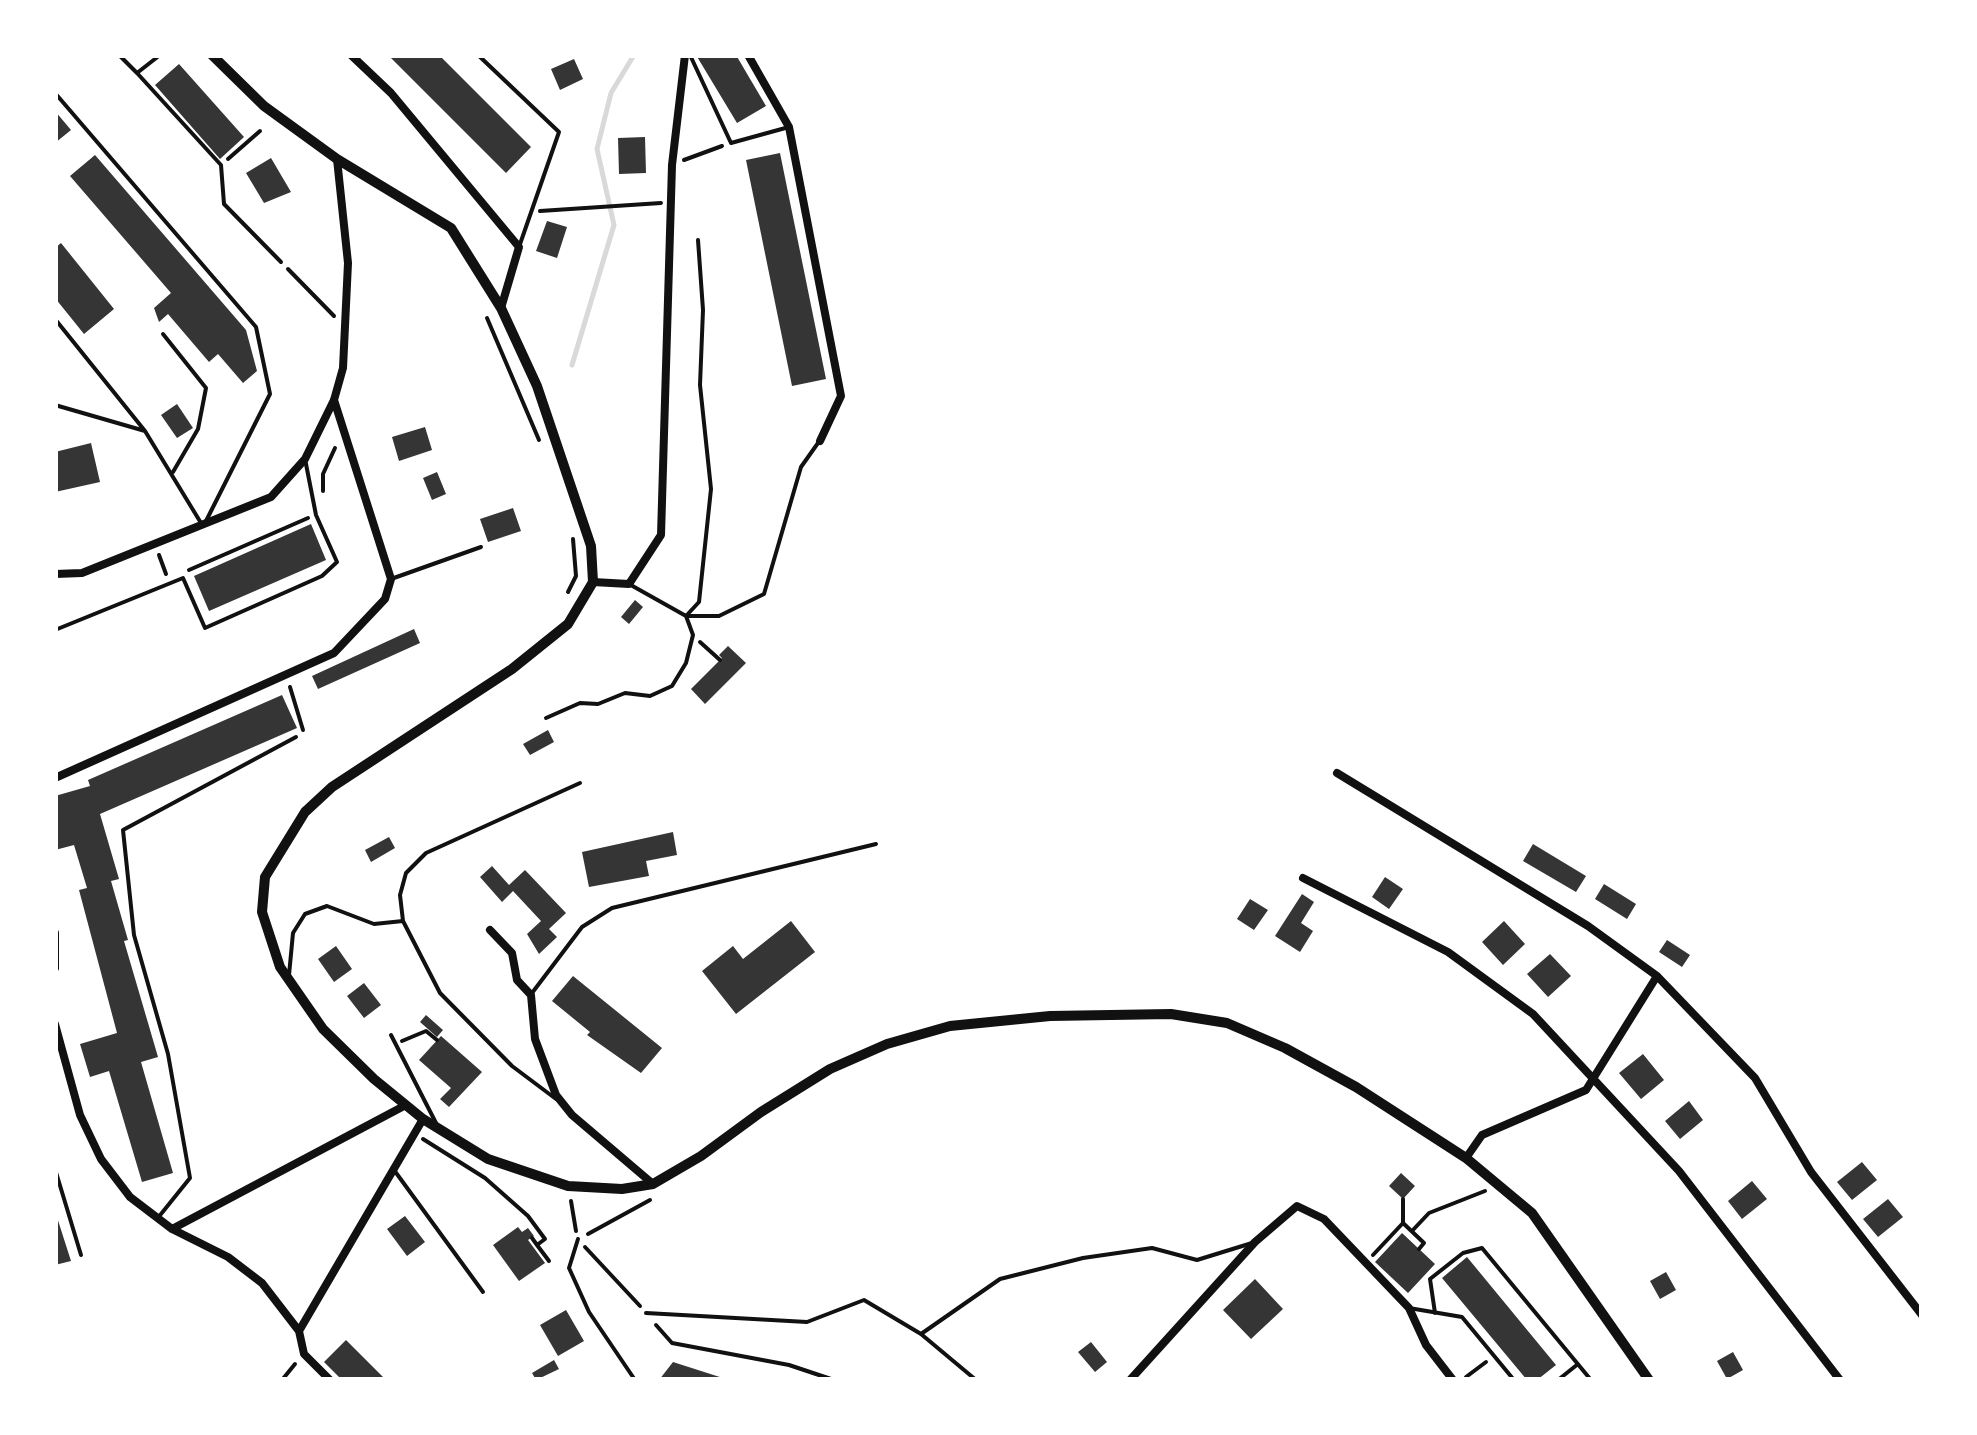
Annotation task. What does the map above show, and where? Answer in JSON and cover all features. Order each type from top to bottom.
[{"type":"main road","points":[[212,55],[264,106],[337,160],[451,228],[501,308],[537,386],[582,511],[593,582],[568,624],[512,670],[383,750],[305,812],[265,877],[262,892],[268,939],[289,980],[323,1029],[404,1106],[511,1168],[568,1186],[656,1190],[830,1069],[887,1044],[950,1026],[1050,1016],[1171,1014],[1227,1023],[1286,1048],[1356,1087],[1466,1158],[1532,1212],[1650,1380]]},
{"type":"street","points":[[593,582],[630,584],[661,536],[672,165],[687,55]]},
{"type":"street","points":[[748,55],[788,128],[841,396],[820,441]]},
{"type":"street","points":[[358,57],[519,248],[501,308]]},
{"type":"street","points":[[55,574],[82,574],[272,497],[305,459],[334,400],[343,368],[347,298],[337,160]]},
{"type":"street","points":[[55,778],[334,653],[386,599],[391,579],[334,400]]},
{"type":"street","points":[[1338,773],[1588,926],[1657,976],[1755,1078],[1811,1172],[1922,1315]]},
{"type":"street","points":[[1304,878],[1448,952],[1533,1014],[1592,1073],[1678,1171],[1840,1380]]},
{"type":"street","points":[[490,930],[512,954],[517,980],[531,995],[538,1052],[560,1102],[656,1190]]},
{"type":"street","points":[[55,934],[55,968]]},
{"type":"street","points":[[1466,1158],[1482,1135],[1586,1090],[1592,1073],[1657,976]]},
{"type":"street","points":[[55,1024],[80,1116],[100,1159],[130,1197],[172,1230],[242,1265],[276,1298],[299,1331],[304,1354],[330,1380]]},
{"type":"street","points":[[172,1230],[404,1106]]},
{"type":"street","points":[[299,1331],[423,1119]]},
{"type":"street","points":[[1130,1380],[1255,1242],[1297,1206],[1324,1219],[1409,1308],[1426,1345],[1453,1380]]},
{"type":"lane","points":[[119,55],[221,165],[224,204],[281,262]]},
{"type":"lane","points":[[137,73],[160,55]]},
{"type":"lane","points":[[478,55],[559,132],[519,248]]},
{"type":"lane","points":[[687,55],[731,143],[788,128]]},
{"type":"lane","points":[[55,93],[256,326],[270,394],[203,526]]},
{"type":"lane","points":[[686,616],[698,602],[701,588],[710,489],[700,385],[703,310],[698,240]]},
{"type":"lane","points":[[55,319],[145,431],[203,526]]},
{"type":"lane","points":[[164,334],[206,388],[198,429],[173,472]]},
{"type":"lane","points":[[55,405],[145,431]]},
{"type":"lane","points":[[630,584],[686,616],[718,616],[764,594],[802,468],[820,441]]},
{"type":"lane","points":[[55,630],[184,578],[205,628],[322,576],[337,562],[316,515],[305,459]]},
{"type":"lane","points":[[391,579],[481,548]]},
{"type":"lane","points":[[546,718],[580,704],[598,704],[626,693],[650,696],[672,686],[686,663],[693,636],[686,616]]},
{"type":"lane","points":[[156,1218],[190,1178],[168,1054],[134,936],[123,830],[296,737]]},
{"type":"lane","points":[[560,1102],[512,1066],[440,992],[403,921],[400,895],[406,873],[426,853],[580,782]]},
{"type":"lane","points":[[531,995],[578,931],[604,912],[876,844]]},
{"type":"lane","points":[[289,980],[293,934],[304,914],[327,906],[374,924],[403,921]]},
{"type":"lane","points":[[391,1035],[440,1129]]},
{"type":"lane","points":[[55,1169],[82,1255]]},
{"type":"lane","points":[[394,1170],[483,1292]]},
{"type":"lane","points":[[578,1239],[569,1268],[590,1312],[634,1380]]},
{"type":"lane","points":[[921,1334],[1000,1280],[1083,1258],[1152,1248],[1198,1260],[1255,1242]]},
{"type":"lane","points":[[1435,1312],[1430,1279],[1462,1252],[1482,1248],[1591,1380]]},
{"type":"lane","points":[[646,1314],[808,1322],[864,1300],[921,1334],[976,1380]]},
{"type":"lane","points":[[1409,1308],[1462,1317],[1514,1380]]},
{"type":"lane","points":[[1558,1380],[1578,1364]]},
{"type":"path","points":[[221,165],[260,131]]},
{"type":"path","points":[[672,165],[731,143]]},
{"type":"path","points":[[532,211],[670,202]]},
{"type":"path","points":[[281,262],[336,318]]},
{"type":"path","points":[[487,318],[540,442]]},
{"type":"path","points":[[184,578],[187,571],[316,515],[324,501],[323,474],[344,429]]},
{"type":"path","points":[[568,592],[576,576],[573,536]]},
{"type":"path","points":[[155,547],[170,583]]},
{"type":"path","points":[[693,636],[720,660]]},
{"type":"path","points":[[287,674],[303,732],[296,737]]},
{"type":"path","points":[[408,1038],[426,1031],[437,1040]]},
{"type":"path","points":[[415,1134],[485,1178],[528,1216],[546,1239],[537,1245]]},
{"type":"path","points":[[578,1239],[656,1190]]},
{"type":"path","points":[[1412,1232],[1429,1213],[1486,1191]]},
{"type":"path","points":[[1366,1263],[1403,1223],[1404,1199]]},
{"type":"path","points":[[1403,1223],[1424,1243],[1419,1248]]},
{"type":"path","points":[[532,1238],[549,1261]]},
{"type":"path","points":[[282,1380],[304,1354]]},
{"type":"path","points":[[1462,1380],[1494,1356]]},
{"type":"building","points":[[388,55],[439,55],[531,147],[506,173]]},
{"type":"building","points":[[696,55],[736,55],[766,106],[737,123]]},
{"type":"building","points":[[574,59],[583,79],[560,90],[551,69]]},
{"type":"building","points":[[179,64],[244,137],[220,159],[155,85]]},
{"type":"building","points":[[55,111],[71,130],[55,143]]},
{"type":"building","points":[[645,137],[646,173],[619,174],[618,138]]},
{"type":"building","points":[[780,153],[826,379],[792,386],[746,160]]},
{"type":"building","points":[[95,155],[246,330],[257,371],[243,383],[218,354],[209,362],[168,314],[159,322],[154,308],[171,293],[70,176]]},
{"type":"building","points":[[271,158],[291,192],[264,203],[246,173]]},
{"type":"building","points":[[547,221],[567,227],[557,258],[536,251]]},
{"type":"building","points":[[61,243],[114,309],[84,334],[55,298],[55,248]]},
{"type":"building","points":[[177,404],[193,428],[177,438],[161,415]]},
{"type":"building","points":[[425,427],[432,450],[399,461],[392,437]]},
{"type":"building","points":[[91,443],[100,482],[55,492],[55,452]]},
{"type":"building","points":[[437,472],[446,494],[432,500],[423,478]]},
{"type":"building","points":[[513,508],[521,531],[488,542],[480,519]]},
{"type":"building","points":[[311,524],[326,560],[209,611],[194,576]]},
{"type":"building","points":[[635,600],[643,607],[629,624],[621,617]]},
{"type":"building","points":[[414,629],[420,643],[318,689],[312,676]]},
{"type":"building","points":[[728,646],[746,663],[705,704],[691,689],[722,658],[719,655]]},
{"type":"building","points":[[282,695],[297,728],[100,814],[119,879],[111,881],[128,940],[124,941],[158,1057],[141,1062],[173,1173],[142,1182],[109,1071],[90,1077],[80,1044],[117,1033],[79,890],[87,888],[74,845],[55,850],[55,796],[90,786],[88,780]]},
{"type":"building","points":[[548,730],[554,742],[530,755],[523,744]]},
{"type":"building","points":[[673,832],[677,855],[646,861],[649,876],[589,887],[582,852]]},
{"type":"building","points":[[389,837],[395,848],[371,862],[365,850]]},
{"type":"building","points":[[1533,844],[1586,876],[1576,892],[1523,861]]},
{"type":"building","points":[[492,866],[509,885],[525,870],[566,913],[549,929],[557,937],[539,954],[527,934],[541,921],[513,891],[502,902],[480,877]]},
{"type":"building","points":[[1385,877],[1403,889],[1389,909],[1372,897]]},
{"type":"building","points":[[1604,884],[1636,904],[1627,919],[1595,899]]},
{"type":"building","points":[[1302,894],[1314,902],[1301,923],[1313,931],[1300,952],[1275,936]]},
{"type":"building","points":[[1250,899],[1268,910],[1254,930],[1237,919]]},
{"type":"building","points":[[791,921],[815,952],[736,1014],[702,971],[733,946],[743,959]]},
{"type":"building","points":[[1504,921],[1525,944],[1503,965],[1482,942]]},
{"type":"building","points":[[1667,940],[1690,955],[1682,967],[1659,952]]},
{"type":"building","points":[[336,946],[352,969],[334,982],[318,959]]},
{"type":"building","points":[[1550,954],[1571,976],[1548,997],[1527,974]]},
{"type":"building","points":[[573,976],[662,1048],[641,1073],[587,1035],[590,1032],[552,1001]]},
{"type":"building","points":[[364,983],[381,1005],[364,1018],[347,996]]},
{"type":"building","points":[[426,1015],[443,1030],[437,1037],[420,1022]]},
{"type":"building","points":[[441,1036],[482,1072],[449,1107],[440,1099],[451,1088],[419,1060]]},
{"type":"building","points":[[1643,1054],[1664,1080],[1641,1099],[1619,1073]]},
{"type":"building","points":[[1689,1101],[1703,1120],[1680,1139],[1665,1121]]},
{"type":"building","points":[[1862,1162],[1877,1180],[1852,1200],[1837,1182]]},
{"type":"building","points":[[1401,1173],[1415,1186],[1403,1199],[1389,1186]]},
{"type":"building","points":[[1752,1181],[1767,1199],[1742,1219],[1728,1201]]},
{"type":"building","points":[[1888,1199],[1903,1217],[1878,1237],[1863,1219]]},
{"type":"building","points":[[55,1211],[71,1261],[55,1265]]},
{"type":"building","points":[[405,1216],[425,1242],[407,1256],[387,1229]]},
{"type":"building","points":[[518,1227],[522,1232],[528,1228],[534,1236],[528,1240],[545,1263],[519,1281],[493,1245]]},
{"type":"building","points":[[1402,1233],[1435,1264],[1408,1293],[1375,1262]]},
{"type":"building","points":[[1467,1257],[1556,1365],[1537,1380],[1527,1380],[1442,1278]]},
{"type":"building","points":[[1666,1272],[1676,1290],[1660,1299],[1650,1281]]},
{"type":"building","points":[[1255,1279],[1283,1309],[1251,1339],[1223,1310]]},
{"type":"building","points":[[566,1310],[584,1341],[558,1356],[540,1325]]},
{"type":"building","points":[[346,1340],[386,1380],[342,1380],[324,1362]]},
{"type":"building","points":[[1091,1342],[1107,1362],[1095,1372],[1078,1352]]},
{"type":"building","points":[[1733,1352],[1743,1370],[1727,1379],[1717,1361]]},
{"type":"building","points":[[554,1360],[559,1369],[536,1380],[532,1373]]},
{"type":"building","points":[[673,1362],[726,1379],[726,1380],[659,1380]]},
{"type":"waterway","points":[[572,365],[614,225],[597,149],[611,93],[634,55]]}]
